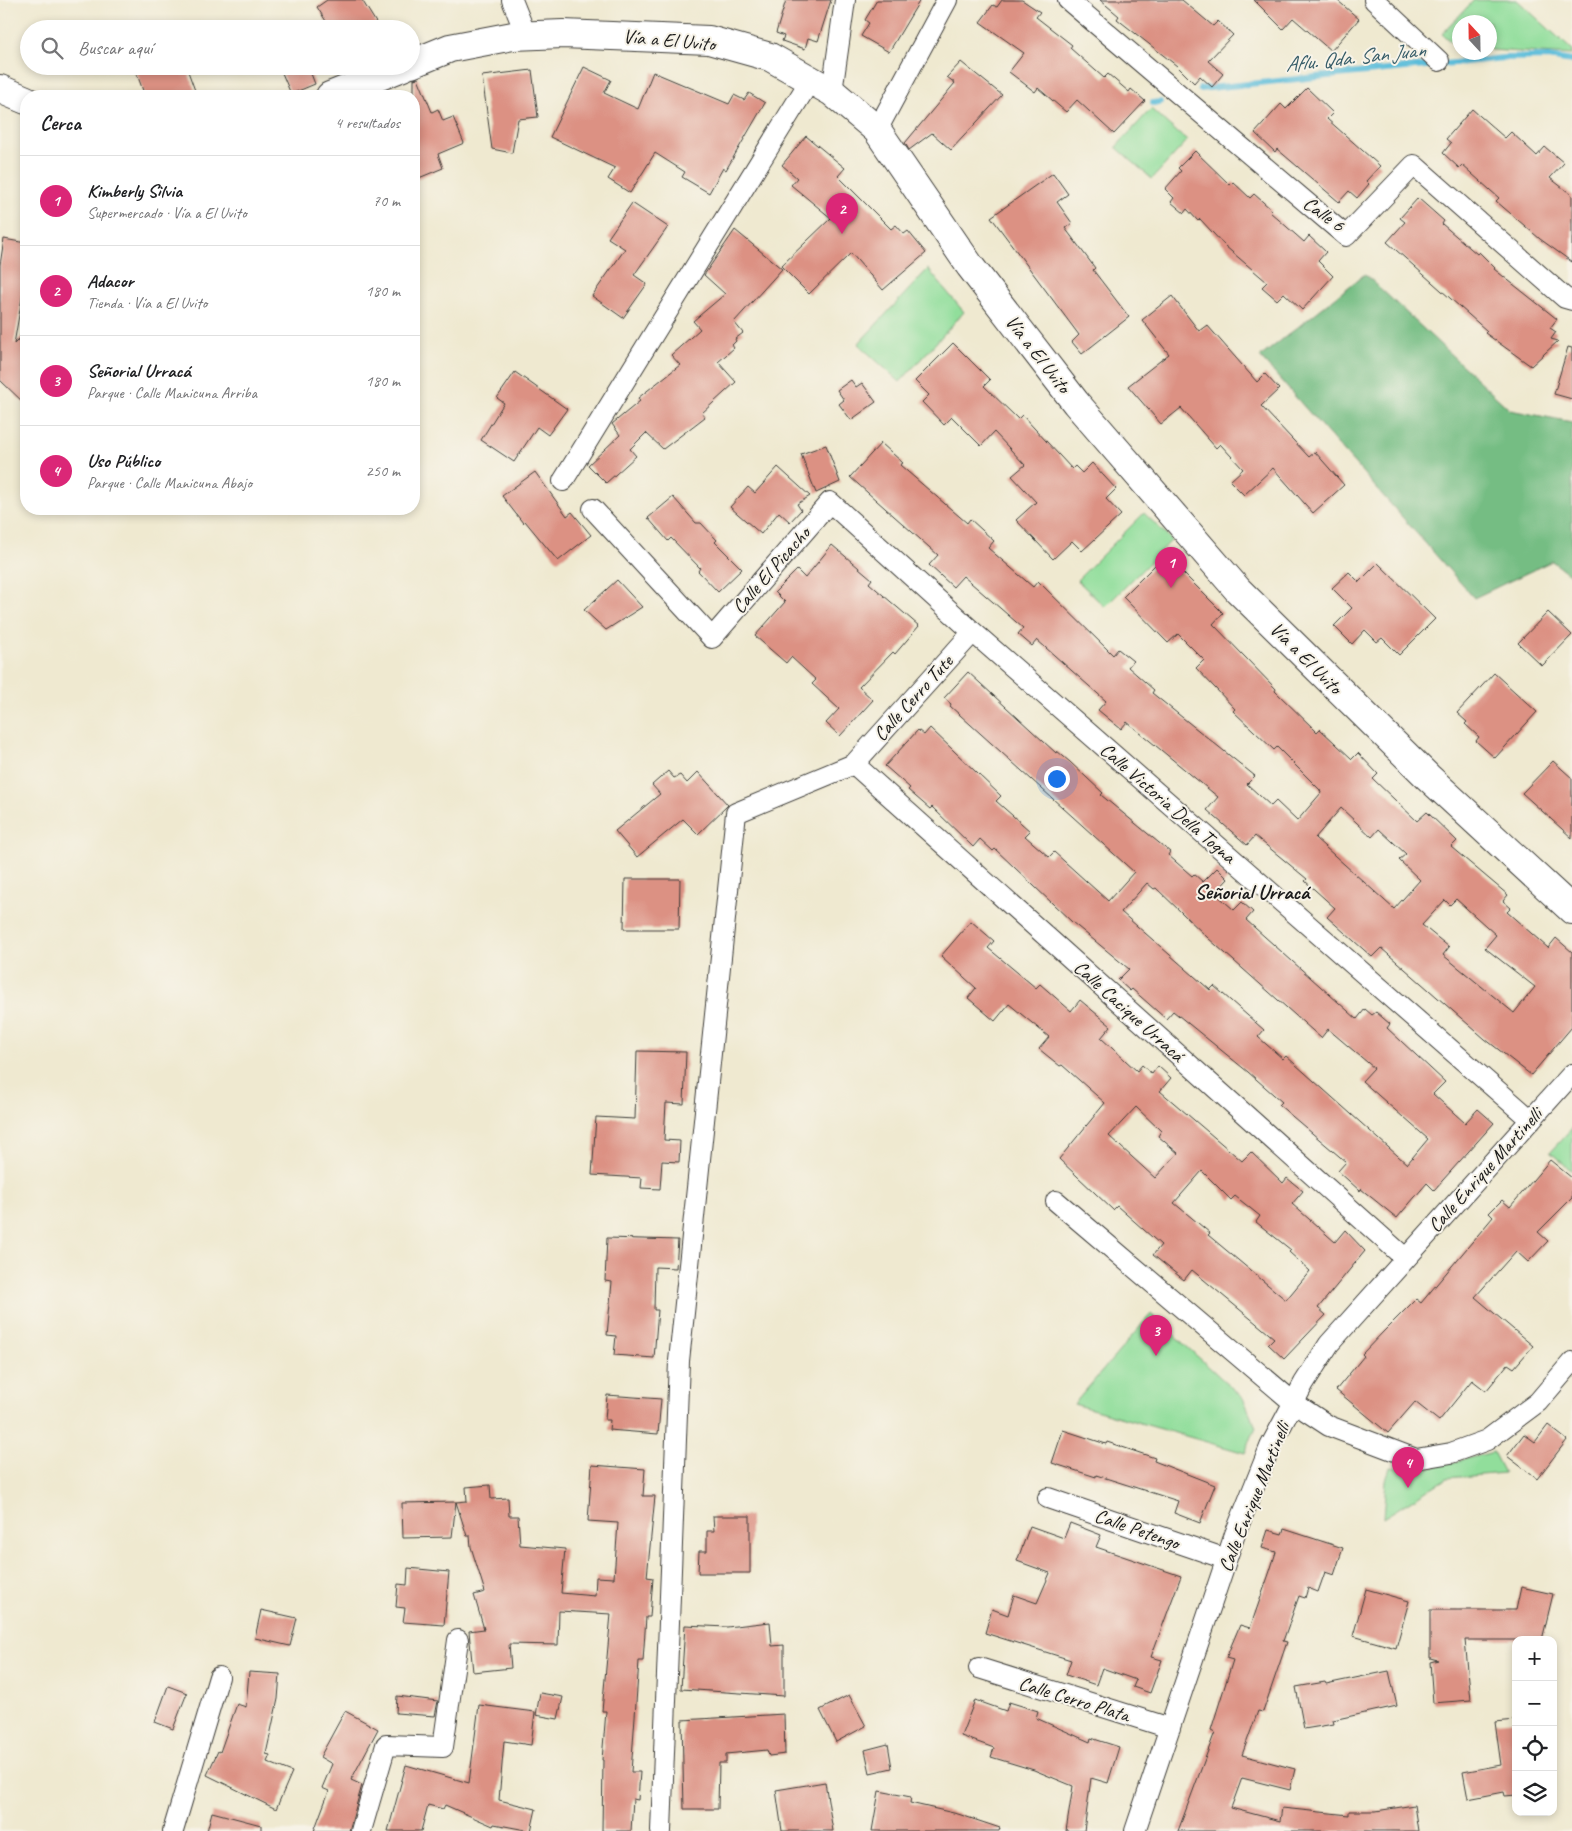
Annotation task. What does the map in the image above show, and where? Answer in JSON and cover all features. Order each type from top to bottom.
[{"type":"street","points":[[512,0],[526,36]]},
{"type":"street","points":[[563,482],[821,85],[845,0]]},
{"type":"street","points":[[877,130],[947,0]]},
{"type":"street","name":"Calle 6","points":[[1068,0],[1346,236],[1414,164],[1565,298],[1572,300]]},
{"type":"street","points":[[1374,0],[1439,61]]},
{"type":"street","name":"Vía a El Uvito","points":[[420,60],[450,48],[526,36],[563,34],[709,40],[770,57],[821,85],[877,130],[970,266],[1076,403],[1238,590],[1428,777],[1572,910]]},
{"type":"street","points":[[345,90],[382,75]]},
{"type":"street","points":[[0,90],[20,98]]},
{"type":"street","name":"Calle Victoria Della Togna","points":[[830,502],[973,632],[1531,1120]]},
{"type":"street","name":"Calle El Picacho","points":[[593,509],[712,638],[830,502]]},
{"type":"street","name":"Calle Cerro Tute","points":[[854,764],[973,632]]},
{"type":"street","points":[[661,1831],[679,1361],[736,814],[854,764]]},
{"type":"street","name":"Calle Cacique Urracá","points":[[854,764],[1405,1258]]},
{"type":"street","name":"Calle Enrique Martinelli","points":[[1135,1831],[1226,1559],[1270,1446],[1294,1403],[1329,1344],[1572,1074]]},
{"type":"street","points":[[1056,1202],[1294,1403],[1329,1426],[1416,1459],[1451,1454],[1487,1440],[1538,1402],[1572,1362]]},
{"type":"street","name":"Calle Petengo","points":[[1048,1498],[1226,1559]]},
{"type":"street","points":[[361,1831],[386,1745],[443,1747],[458,1640]]},
{"type":"street","name":"Calle Cerro Plata","points":[[979,1668],[1170,1728]]},
{"type":"street","points":[[173,1831],[219,1677]]},
{"type":"green space","points":[[1474,0],[1517,0],[1572,50],[1572,55],[1497,50],[1497,15],[1460,15]]},
{"type":"green space","points":[[1452,23],[1452,43],[1442,34]]},
{"type":"green space","points":[[1151,109],[1187,141],[1152,179],[1116,147]]},
{"type":"green space","points":[[928,269],[964,312],[900,382],[858,344]]},
{"type":"green space","points":[[1365,274],[1510,410],[1572,422],[1572,576],[1552,561],[1474,598],[1260,357]]},
{"type":"green space","points":[[1144,513],[1172,540],[1105,607],[1077,580]]},
{"type":"green space","points":[[1572,1128],[1572,1171],[1550,1152]]},
{"type":"green space","points":[[1151,1314],[1243,1398],[1256,1427],[1245,1453],[1074,1404]]},
{"type":"green space","points":[[1493,1452],[1504,1473],[1447,1478],[1383,1518],[1386,1481],[1390,1467],[1419,1471]]},
{"type":"building","points":[[327,0],[362,0],[374,20],[325,20],[317,7]]},
{"type":"building","points":[[786,0],[831,0],[818,41],[808,38],[805,49],[782,41],[784,36],[776,33]]},
{"type":"building","points":[[877,0],[920,0],[889,52],[861,36],[869,23],[865,20]]},
{"type":"building","points":[[1002,0],[1022,0],[1040,12],[1036,17],[1072,45],[1070,48],[1104,78],[1108,74],[1129,92],[1131,89],[1145,101],[1114,134],[1077,100],[1066,112],[1038,88],[1035,92],[1009,72],[1024,53],[980,22],[993,5],[997,7]]},
{"type":"building","points":[[1100,0],[1182,0],[1213,26],[1218,21],[1233,35],[1208,61],[1223,74],[1212,87],[1200,76],[1194,83],[1177,66],[1117,19],[1119,16]]},
{"type":"building","points":[[1254,0],[1337,0],[1359,19],[1331,51],[1293,18],[1283,29]]},
{"type":"building","points":[[961,62],[1002,95],[951,150],[932,133],[909,150],[905,143],[955,83],[947,77]]},
{"type":"building","points":[[584,67],[611,80],[604,93],[638,109],[653,72],[729,104],[734,95],[744,100],[749,93],[765,103],[726,170],[723,168],[709,193],[682,177],[685,172],[655,153],[630,193],[608,179],[615,168],[550,137]]},
{"type":"building","points":[[532,70],[538,117],[518,119],[512,153],[492,149],[482,76]]},
{"type":"building","points":[[137,75],[189,75],[195,90],[143,90]]},
{"type":"building","points":[[283,75],[312,75],[315,84],[301,90],[289,90]]},
{"type":"building","points":[[418,78],[432,112],[438,109],[443,121],[453,117],[464,143],[438,154],[443,168],[420,178],[420,90],[414,90],[414,79]]},
{"type":"building","points":[[1307,88],[1333,113],[1327,119],[1380,166],[1366,181],[1369,184],[1357,198],[1349,191],[1339,202],[1277,149],[1275,152],[1255,133],[1281,104],[1286,109]]},
{"type":"building","points":[[1472,109],[1505,138],[1511,132],[1537,156],[1545,147],[1564,163],[1550,178],[1572,195],[1572,262],[1540,239],[1496,201],[1499,198],[1462,165],[1459,168],[1443,153],[1451,143],[1446,139]]},
{"type":"building","points":[[806,136],[845,168],[838,176],[891,229],[896,225],[904,234],[908,231],[926,253],[883,290],[851,253],[809,294],[781,266],[831,218],[791,185],[797,178],[782,165]]},
{"type":"building","points":[[1195,151],[1230,185],[1233,182],[1250,198],[1254,194],[1272,210],[1270,212],[1304,242],[1309,236],[1326,252],[1318,261],[1333,276],[1302,310],[1284,293],[1277,300],[1262,287],[1267,282],[1225,246],[1200,219],[1198,221],[1187,209],[1184,213],[1171,202],[1174,198],[1165,189],[1181,171],[1178,168]]},
{"type":"building","points":[[1053,173],[1068,194],[1057,202],[1072,223],[1065,228],[1095,268],[1093,270],[1129,317],[1082,354],[1072,342],[1079,335],[991,217]]},
{"type":"building","points":[[1418,198],[1444,221],[1442,224],[1477,254],[1479,252],[1494,269],[1557,319],[1550,328],[1556,332],[1551,339],[1558,341],[1531,366],[1485,333],[1487,331],[1387,242],[1405,222],[1400,218]]},
{"type":"building","points":[[632,203],[668,227],[634,275],[647,284],[623,318],[592,296],[625,249],[608,238]]},
{"type":"building","points":[[735,230],[782,269],[734,322],[743,333],[735,339],[736,341],[732,345],[734,348],[718,362],[736,382],[702,413],[705,417],[663,449],[646,433],[630,449],[636,456],[606,483],[588,465],[620,435],[612,424],[640,401],[638,398],[680,365],[671,355],[700,329],[693,321],[725,294],[704,275]]},
{"type":"building","points":[[4,239],[20,242],[20,310],[14,344],[20,338],[20,399],[0,380],[0,265]]},
{"type":"building","points":[[1172,296],[1199,331],[1207,325],[1257,382],[1265,374],[1279,389],[1261,406],[1309,457],[1315,452],[1344,485],[1313,513],[1273,468],[1244,495],[1230,481],[1243,469],[1220,444],[1216,448],[1181,408],[1161,424],[1128,386],[1169,354],[1142,320]]},
{"type":"building","points":[[953,343],[990,380],[984,386],[1018,419],[1022,415],[1072,469],[1075,466],[1082,473],[1092,463],[1116,489],[1106,499],[1121,515],[1082,551],[1072,541],[1053,559],[1016,520],[1036,502],[1012,476],[1025,465],[994,432],[981,446],[952,417],[944,425],[922,402],[929,395],[915,381]]},
{"type":"building","points":[[1568,347],[1572,348],[1572,399],[1554,394]]},
{"type":"building","points":[[515,372],[567,409],[548,435],[537,427],[514,462],[481,440],[504,403],[497,398]]},
{"type":"building","points":[[851,380],[856,387],[862,383],[876,402],[851,420],[839,404],[844,400],[837,390]]},
{"type":"building","points":[[881,443],[903,463],[900,465],[967,523],[970,519],[994,541],[988,548],[1033,587],[1038,581],[1113,655],[1118,649],[1133,661],[1128,667],[1154,690],[1152,693],[1255,776],[1247,784],[1271,806],[1276,801],[1297,821],[1321,793],[1320,790],[1277,747],[1274,750],[1233,711],[1235,709],[1196,668],[1204,660],[1178,634],[1168,643],[1123,597],[1165,555],[1223,613],[1213,624],[1276,689],[1275,691],[1317,732],[1320,729],[1352,759],[1358,753],[1378,774],[1373,779],[1417,821],[1427,812],[1457,841],[1451,847],[1508,895],[1503,901],[1511,908],[1507,912],[1548,948],[1556,938],[1572,952],[1572,1027],[1531,1075],[1485,1039],[1381,948],[1372,957],[1327,917],[1335,908],[1305,881],[1307,879],[1255,836],[1247,845],[1207,810],[1218,797],[1127,722],[1121,729],[1098,710],[1106,701],[1037,640],[1032,646],[1018,634],[1023,628],[963,576],[953,587],[929,565],[938,555],[850,477]],"holes":[[[1341,808],[1372,837],[1379,829],[1406,854],[1399,860],[1420,880],[1394,909],[1315,838]],[[1456,899],[1496,935],[1485,948],[1535,987],[1514,1013],[1443,955],[1449,947],[1422,925],[1445,900],[1450,905]]]},
{"type":"building","points":[[826,445],[840,482],[816,493],[801,454]]},
{"type":"building","points":[[778,467],[810,496],[797,504],[801,510],[790,522],[779,512],[761,534],[730,507],[748,487],[755,493]]},
{"type":"building","points":[[535,472],[567,516],[572,512],[591,535],[558,561],[525,521],[523,523],[502,496]]},
{"type":"building","points":[[673,497],[696,523],[701,523],[717,540],[715,542],[742,569],[718,592],[698,571],[700,568],[671,538],[668,541],[648,518]]},
{"type":"building","points":[[832,545],[872,579],[869,583],[919,626],[895,654],[893,652],[859,687],[873,700],[840,736],[826,723],[839,709],[812,684],[816,680],[791,657],[786,663],[755,636],[785,602],[775,592],[797,570],[805,578]]},
{"type":"building","points":[[1378,563],[1435,619],[1399,655],[1382,638],[1377,642],[1365,630],[1352,644],[1334,626],[1352,608],[1332,588],[1349,572],[1359,582]]},
{"type":"building","points":[[617,580],[642,607],[606,630],[584,610]]},
{"type":"building","points":[[1548,612],[1572,635],[1542,666],[1518,643]]},
{"type":"building","points":[[968,672],[1056,753],[1057,751],[1070,762],[1103,793],[1101,795],[1170,852],[1168,855],[1192,876],[1194,874],[1203,882],[1217,868],[1228,879],[1215,893],[1234,910],[1242,902],[1253,912],[1246,920],[1357,1019],[1365,1009],[1372,1015],[1376,1012],[1390,1024],[1387,1028],[1445,1082],[1433,1094],[1465,1123],[1478,1109],[1494,1123],[1434,1190],[1427,1183],[1397,1218],[1361,1189],[1360,1191],[1338,1171],[1346,1162],[1279,1105],[1282,1102],[1173,1011],[1166,1019],[1132,989],[1130,991],[1118,980],[1129,969],[1072,922],[995,849],[993,851],[980,839],[973,847],[932,807],[930,809],[908,790],[910,788],[885,766],[918,730],[924,735],[930,728],[1001,796],[996,801],[1030,831],[1025,836],[1049,857],[1054,852],[1108,901],[1134,872],[950,706],[951,704],[944,698]],"holes":[[[1147,883],[1154,889],[1156,888],[1208,938],[1321,1038],[1328,1029],[1374,1068],[1362,1081],[1428,1139],[1407,1164],[1286,1056],[1283,1059],[1258,1037],[1264,1030],[1214,986],[1210,990],[1121,912]]]},
{"type":"building","points":[[1494,673],[1537,712],[1495,758],[1476,741],[1479,737],[1465,724],[1467,722],[1457,713]]},
{"type":"building","points":[[1553,761],[1572,778],[1572,838],[1522,793]]},
{"type":"building","points":[[668,771],[674,778],[680,775],[687,783],[698,772],[728,805],[698,834],[683,819],[637,857],[615,831],[660,794],[652,785]]},
{"type":"building","points":[[625,879],[680,879],[679,929],[624,929]]},
{"type":"building","points":[[971,921],[994,941],[988,948],[1036,988],[1040,984],[1071,1011],[1080,1000],[1111,1026],[1101,1038],[1137,1071],[1142,1065],[1152,1074],[1158,1066],[1171,1078],[1160,1091],[1242,1161],[1251,1152],[1283,1183],[1287,1178],[1303,1191],[1292,1204],[1335,1242],[1345,1230],[1365,1251],[1318,1308],[1326,1315],[1284,1359],[1268,1344],[1274,1338],[1192,1270],[1184,1280],[1153,1255],[1161,1245],[1117,1206],[1113,1210],[1059,1159],[1105,1103],[1062,1065],[1060,1066],[1039,1049],[1049,1037],[1009,1004],[995,1021],[968,998],[976,988],[941,956]],"holes":[[[1136,1107],[1161,1131],[1158,1136],[1178,1153],[1155,1178],[1109,1136]],[[1202,1171],[1231,1200],[1235,1196],[1260,1216],[1256,1222],[1291,1250],[1289,1252],[1310,1271],[1286,1300],[1208,1235],[1210,1233],[1174,1203]]]},
{"type":"building","points":[[637,1051],[686,1052],[684,1104],[666,1103],[664,1140],[680,1141],[679,1162],[662,1161],[660,1189],[641,1188],[642,1178],[592,1175],[596,1117],[635,1119]]},
{"type":"building","points":[[1550,1160],[1572,1178],[1572,1198],[1538,1232],[1548,1241],[1528,1262],[1516,1251],[1475,1297],[1533,1346],[1514,1368],[1508,1364],[1486,1391],[1472,1380],[1439,1421],[1415,1402],[1388,1433],[1336,1390],[1364,1356],[1362,1354],[1384,1331],[1416,1299],[1421,1303],[1493,1217],[1489,1213],[1502,1200],[1510,1207]]},
{"type":"building","points":[[607,1238],[678,1240],[676,1268],[655,1267],[654,1310],[658,1310],[654,1358],[614,1355],[616,1336],[607,1335],[612,1282],[605,1281]]},
{"type":"building","points":[[607,1395],[661,1399],[658,1434],[609,1430],[610,1420],[605,1420]]},
{"type":"building","points":[[1548,1425],[1567,1440],[1537,1479],[1507,1456],[1524,1434],[1535,1442]]},
{"type":"building","points":[[1063,1430],[1155,1458],[1154,1461],[1215,1485],[1200,1523],[1174,1513],[1178,1501],[1052,1463]]},
{"type":"building","points":[[592,1465],[645,1469],[643,1496],[655,1496],[647,1577],[653,1578],[650,1617],[646,1617],[643,1661],[639,1661],[631,1772],[640,1772],[638,1800],[633,1799],[631,1831],[602,1831],[602,1760],[606,1711],[602,1711],[611,1614],[559,1611],[558,1645],[509,1644],[511,1668],[473,1672],[469,1631],[484,1629],[474,1595],[485,1592],[471,1547],[470,1536],[467,1536],[456,1502],[467,1501],[466,1487],[490,1485],[491,1499],[508,1498],[509,1516],[518,1516],[520,1545],[565,1549],[561,1593],[595,1596],[596,1577],[614,1578],[618,1523],[588,1521]]},
{"type":"building","points":[[456,1502],[452,1537],[403,1538],[402,1503]]},
{"type":"building","points":[[713,1516],[750,1516],[750,1573],[698,1573],[699,1551],[707,1551],[707,1531],[714,1531]]},
{"type":"building","points":[[1070,1523],[1101,1535],[1096,1547],[1181,1576],[1151,1657],[1162,1660],[1150,1693],[1133,1687],[1136,1680],[1102,1668],[1096,1685],[1066,1675],[1071,1660],[985,1633],[992,1609],[1008,1615],[1014,1595],[1037,1603],[1050,1573],[1017,1561],[1030,1526],[1064,1538]]},
{"type":"building","points":[[1284,1529],[1343,1548],[1334,1575],[1325,1572],[1318,1592],[1308,1588],[1305,1598],[1299,1596],[1283,1641],[1287,1642],[1263,1712],[1258,1711],[1242,1755],[1295,1769],[1290,1790],[1242,1778],[1231,1808],[1280,1821],[1282,1808],[1349,1815],[1349,1811],[1376,1811],[1414,1805],[1418,1831],[1178,1831],[1215,1732],[1211,1730],[1233,1660],[1226,1658],[1240,1625],[1250,1628],[1276,1552],[1262,1548],[1268,1530],[1282,1534]]},
{"type":"building","points":[[408,1568],[449,1572],[444,1625],[403,1622],[405,1608],[396,1607],[398,1584],[407,1585]]},
{"type":"building","points":[[1521,1587],[1553,1594],[1543,1636],[1512,1636],[1512,1640],[1465,1640],[1471,1700],[1433,1703],[1430,1662],[1438,1660],[1430,1658],[1430,1610],[1516,1610]]},
{"type":"building","points":[[1366,1589],[1409,1601],[1396,1648],[1353,1636]]},
{"type":"building","points":[[261,1610],[297,1618],[290,1646],[255,1638]]},
{"type":"building","points":[[770,1622],[772,1646],[784,1645],[784,1696],[681,1689],[685,1625],[727,1627]]},
{"type":"building","points":[[1389,1671],[1397,1706],[1333,1720],[1334,1724],[1304,1729],[1296,1687],[1325,1682],[1326,1684]]},
{"type":"building","points":[[249,1672],[280,1674],[278,1699],[266,1754],[270,1755],[267,1762],[292,1772],[276,1809],[207,1775],[218,1751],[220,1752],[237,1704],[246,1707]]},
{"type":"building","points":[[168,1686],[187,1693],[173,1729],[155,1722]]},
{"type":"building","points":[[540,1693],[563,1697],[558,1719],[536,1715]]},
{"type":"building","points":[[849,1695],[866,1726],[836,1742],[820,1710]]},
{"type":"building","points":[[397,1696],[438,1701],[435,1716],[396,1713]]},
{"type":"building","points":[[975,1700],[1006,1711],[1009,1702],[1038,1711],[1036,1718],[1090,1742],[1091,1738],[1119,1747],[1108,1783],[1091,1778],[1084,1831],[1066,1831],[1073,1786],[1034,1770],[991,1757],[994,1748],[961,1736]]},
{"type":"building","points":[[479,1705],[535,1712],[531,1745],[504,1741],[499,1800],[536,1809],[531,1831],[494,1824],[493,1826],[445,1805],[443,1809],[428,1805],[421,1831],[388,1831],[406,1765],[469,1783]]},
{"type":"building","points":[[345,1711],[378,1729],[351,1780],[362,1785],[349,1831],[314,1831],[329,1791],[322,1788],[332,1764],[320,1757]]},
{"type":"building","points":[[784,1714],[785,1754],[769,1756],[767,1750],[726,1754],[726,1763],[719,1763],[718,1809],[684,1809],[682,1720]]},
{"type":"building","points":[[1512,1720],[1512,1795],[1505,1796],[1504,1792],[1468,1799],[1463,1772],[1501,1765],[1495,1722]]},
{"type":"building","points":[[888,1744],[892,1768],[870,1773],[865,1750]]},
{"type":"building","points":[[825,1782],[833,1831],[782,1831],[776,1790]]},
{"type":"building","points":[[879,1791],[911,1797],[910,1803],[958,1814],[1000,1828],[999,1831],[872,1831]]},
{"type":"building","points":[[212,1812],[261,1825],[261,1831],[207,1831]]},
{"type":"waterway","name":"Aflu. Qda. San Juan","points":[[1200,89],[1504,58],[1548,57],[1572,61]]},
{"type":"waterway","name":"Aflu. Qda. San Juan","points":[[1153,103],[1160,102]]},
{"type":"place","name":"Adacor","points":[[842,234]]},
{"type":"place","name":"Kimberly Silvia","points":[[1171,588]]},
{"type":"place","name":"Señorial Urracá","points":[[1156,1356]]},
{"type":"place","name":"Uso Público","points":[[1408,1488]]},
{"type":"district","name":"Señorial Urracá","points":[[1252,892]]}]
